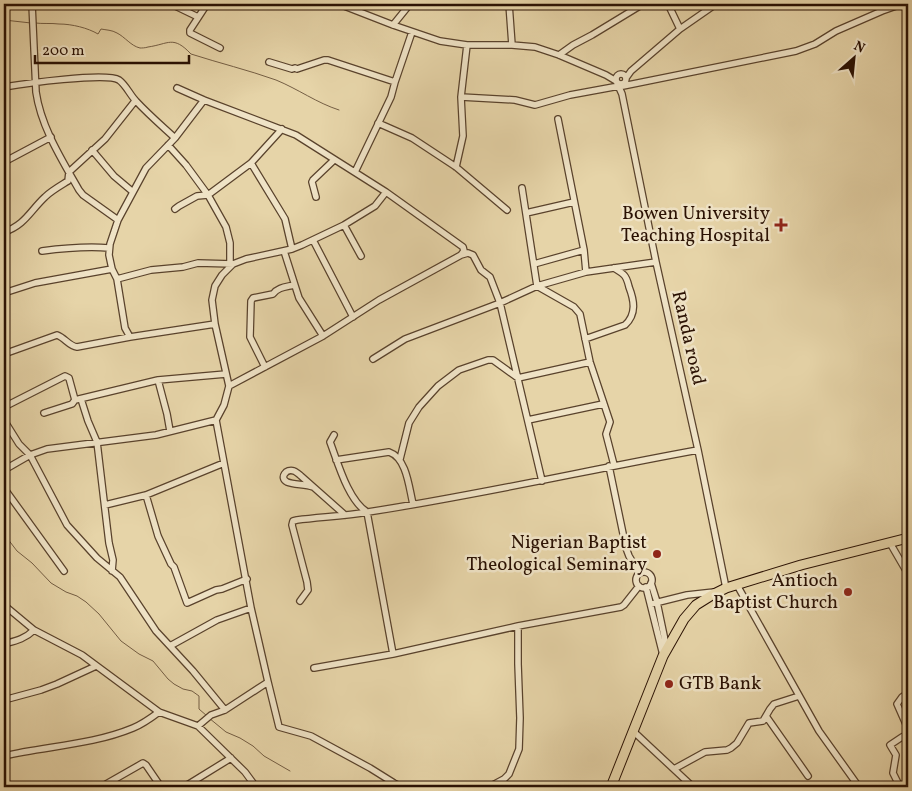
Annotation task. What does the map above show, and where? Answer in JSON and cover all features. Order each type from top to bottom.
[{"type":"highway","points":[[611,787],[665,653],[684,619],[696,606],[712,595],[737,585],[801,565],[908,538]]},
{"type":"street","points":[[32,4],[38,104],[51,137],[83,195],[118,220]]},
{"type":"street","points":[[171,4],[198,17]]},
{"type":"street","points":[[207,4],[190,30],[190,33],[220,48]]},
{"type":"street","points":[[339,4],[440,41],[467,45],[535,47],[621,81]]},
{"type":"street","points":[[393,25],[410,4]]},
{"type":"street","points":[[509,4],[512,45]]},
{"type":"street","points":[[559,55],[643,4]]},
{"type":"street","points":[[668,4],[680,29]]},
{"type":"street","points":[[621,81],[630,71],[707,7],[716,4]]},
{"type":"street","points":[[461,97],[515,100],[535,105],[621,81],[796,50],[815,44],[836,31],[902,4]]},
{"type":"street","points":[[355,172],[391,97],[412,32]]},
{"type":"street","points":[[456,167],[463,136],[461,97],[467,45]]},
{"type":"street","points":[[269,62],[292,69],[328,60],[395,82]]},
{"type":"street","points":[[4,87],[95,77],[118,79],[136,101],[175,138]]},
{"type":"street","name":"Randa road","points":[[621,81],[656,262],[698,450],[723,590]]},
{"type":"street","points":[[177,88],[296,135],[386,192],[463,247],[464,251],[461,255]]},
{"type":"street","points":[[130,337],[124,328],[117,279],[112,269],[109,248],[118,220],[146,168],[175,138],[204,100]]},
{"type":"street","points":[[4,232],[17,227],[46,196],[68,181],[69,172],[105,139],[136,101]]},
{"type":"street","points":[[558,119],[584,250],[586,272]]},
{"type":"street","points":[[378,123],[412,138],[456,167],[507,210]]},
{"type":"street","points":[[175,209],[197,196],[208,195],[251,163],[282,129]]},
{"type":"street","points":[[4,162],[51,137]]},
{"type":"street","points":[[168,145],[186,165],[208,195],[228,233],[230,243],[232,264],[215,286],[212,300],[215,324],[229,386],[224,405],[216,420],[251,608],[279,727],[311,736],[370,768],[391,785],[402,787]]},
{"type":"street","points":[[92,150],[114,176],[133,192]]},
{"type":"street","points":[[316,196],[313,180],[334,160]]},
{"type":"street","points":[[251,163],[285,219],[292,249]]},
{"type":"street","points":[[522,188],[537,286]]},
{"type":"street","points":[[117,279],[151,270],[183,267],[198,263],[232,264],[292,249],[344,225],[375,206],[386,192]]},
{"type":"street","points":[[526,213],[574,202]]},
{"type":"street","points":[[344,225],[361,256]]},
{"type":"street","points":[[313,240],[353,317]]},
{"type":"street","points":[[42,251],[92,246],[109,248]]},
{"type":"street","points":[[284,250],[299,298],[323,336]]},
{"type":"street","points":[[534,264],[584,250]]},
{"type":"street","points":[[229,386],[323,336],[379,300],[461,255],[468,253],[472,255],[480,270],[490,277],[500,303],[542,481]]},
{"type":"street","points":[[373,358],[405,339],[500,303],[537,286],[586,272],[656,262]]},
{"type":"street","points":[[585,339],[625,325],[629,322],[632,315],[634,301],[626,279],[624,274],[614,268]]},
{"type":"street","points":[[4,294],[35,284],[112,269]]},
{"type":"street","points":[[265,367],[250,337],[252,298],[273,294],[279,288],[294,285]]},
{"type":"street","points":[[537,286],[574,307],[580,314],[590,362],[610,422],[606,434],[626,548],[639,573]]},
{"type":"street","points":[[4,354],[57,335],[72,346],[77,347],[215,324]]},
{"type":"street","points":[[400,459],[409,423],[414,414],[438,386],[459,370],[493,360],[518,378],[590,362]]},
{"type":"street","points":[[44,413],[72,404],[78,399],[158,380],[226,374]]},
{"type":"street","points":[[4,407],[65,376],[69,378],[76,398],[97,442],[109,543],[113,560],[112,571]]},
{"type":"street","points":[[158,380],[170,431]]},
{"type":"street","points":[[528,420],[603,404]]},
{"type":"street","points":[[4,420],[19,444],[30,455],[68,525],[97,558],[120,577],[156,631],[193,671],[225,710]]},
{"type":"street","points":[[4,470],[30,455],[48,449],[140,437],[216,420]]},
{"type":"street","points":[[334,435],[330,442],[343,479],[361,509],[367,512]]},
{"type":"street","points":[[300,601],[308,590],[292,525],[293,521],[413,504],[698,450]]},
{"type":"street","points":[[336,460],[389,452],[395,454],[404,466],[413,504]]},
{"type":"street","points":[[105,505],[146,495],[224,463]]},
{"type":"street","points":[[313,487],[285,481],[283,478],[286,471],[294,471],[301,476],[345,515]]},
{"type":"street","points":[[4,488],[64,571]]},
{"type":"street","points":[[146,495],[158,536],[174,567],[187,603],[247,579]]},
{"type":"street","points":[[367,512],[393,654]]},
{"type":"street","points":[[890,542],[908,574]]},
{"type":"street","points":[[639,573],[648,573],[651,579],[648,585],[665,653]]},
{"type":"street","points":[[639,573],[636,580],[639,586]]},
{"type":"street","points":[[314,668],[393,654],[518,626],[621,607],[639,586],[648,585]]},
{"type":"street","points":[[737,585],[819,731],[859,787]]},
{"type":"street","points":[[654,603],[687,595],[723,590]]},
{"type":"street","points":[[4,605],[34,630],[82,655],[159,712],[198,726],[245,772],[256,787]]},
{"type":"street","points":[[170,646],[217,620],[251,608]]},
{"type":"street","points":[[489,787],[509,774],[519,749],[518,626]]},
{"type":"street","points":[[4,644],[22,639],[34,630]]},
{"type":"street","points":[[4,700],[49,687],[96,666]]},
{"type":"street","points":[[198,726],[211,715],[225,710],[268,682]]},
{"type":"street","points":[[908,693],[897,704],[908,729]]},
{"type":"street","points":[[674,769],[705,752],[731,748],[749,723],[763,721],[774,704],[799,696]]},
{"type":"street","points":[[4,756],[85,742],[125,732],[146,722],[159,712]]},
{"type":"street","points":[[766,716],[808,776]]},
{"type":"street","points":[[633,731],[693,787]]},
{"type":"street","points":[[905,787],[899,785],[893,773],[896,755],[890,745],[908,734]]},
{"type":"street","points":[[184,787],[231,758]]},
{"type":"street","points":[[101,787],[143,763],[161,787]]},
{"type":"waterway","points":[[4,20],[31,23]]},
{"type":"waterway","points":[[35,23],[64,24],[90,30],[98,34],[101,29],[111,31],[140,48],[171,42],[180,44],[191,54],[276,80],[339,110]]},
{"type":"waterway","points":[[4,534],[17,551],[32,563],[51,583],[86,602],[99,614],[121,641],[153,661],[174,684],[199,696],[199,709],[207,716]]},
{"type":"waterway","points":[[209,718],[226,732],[240,738],[264,756],[290,771]]},
{"type":"place","name":"Bowen University Teaching Hospital","points":[[781,225]]},
{"type":"place","name":"Nigerian Baptist Theological Seminary","points":[[657,554]]},
{"type":"place","name":"Antioch Baptist Church","points":[[848,592]]},
{"type":"place","name":"GTB Bank","points":[[669,684]]}]
